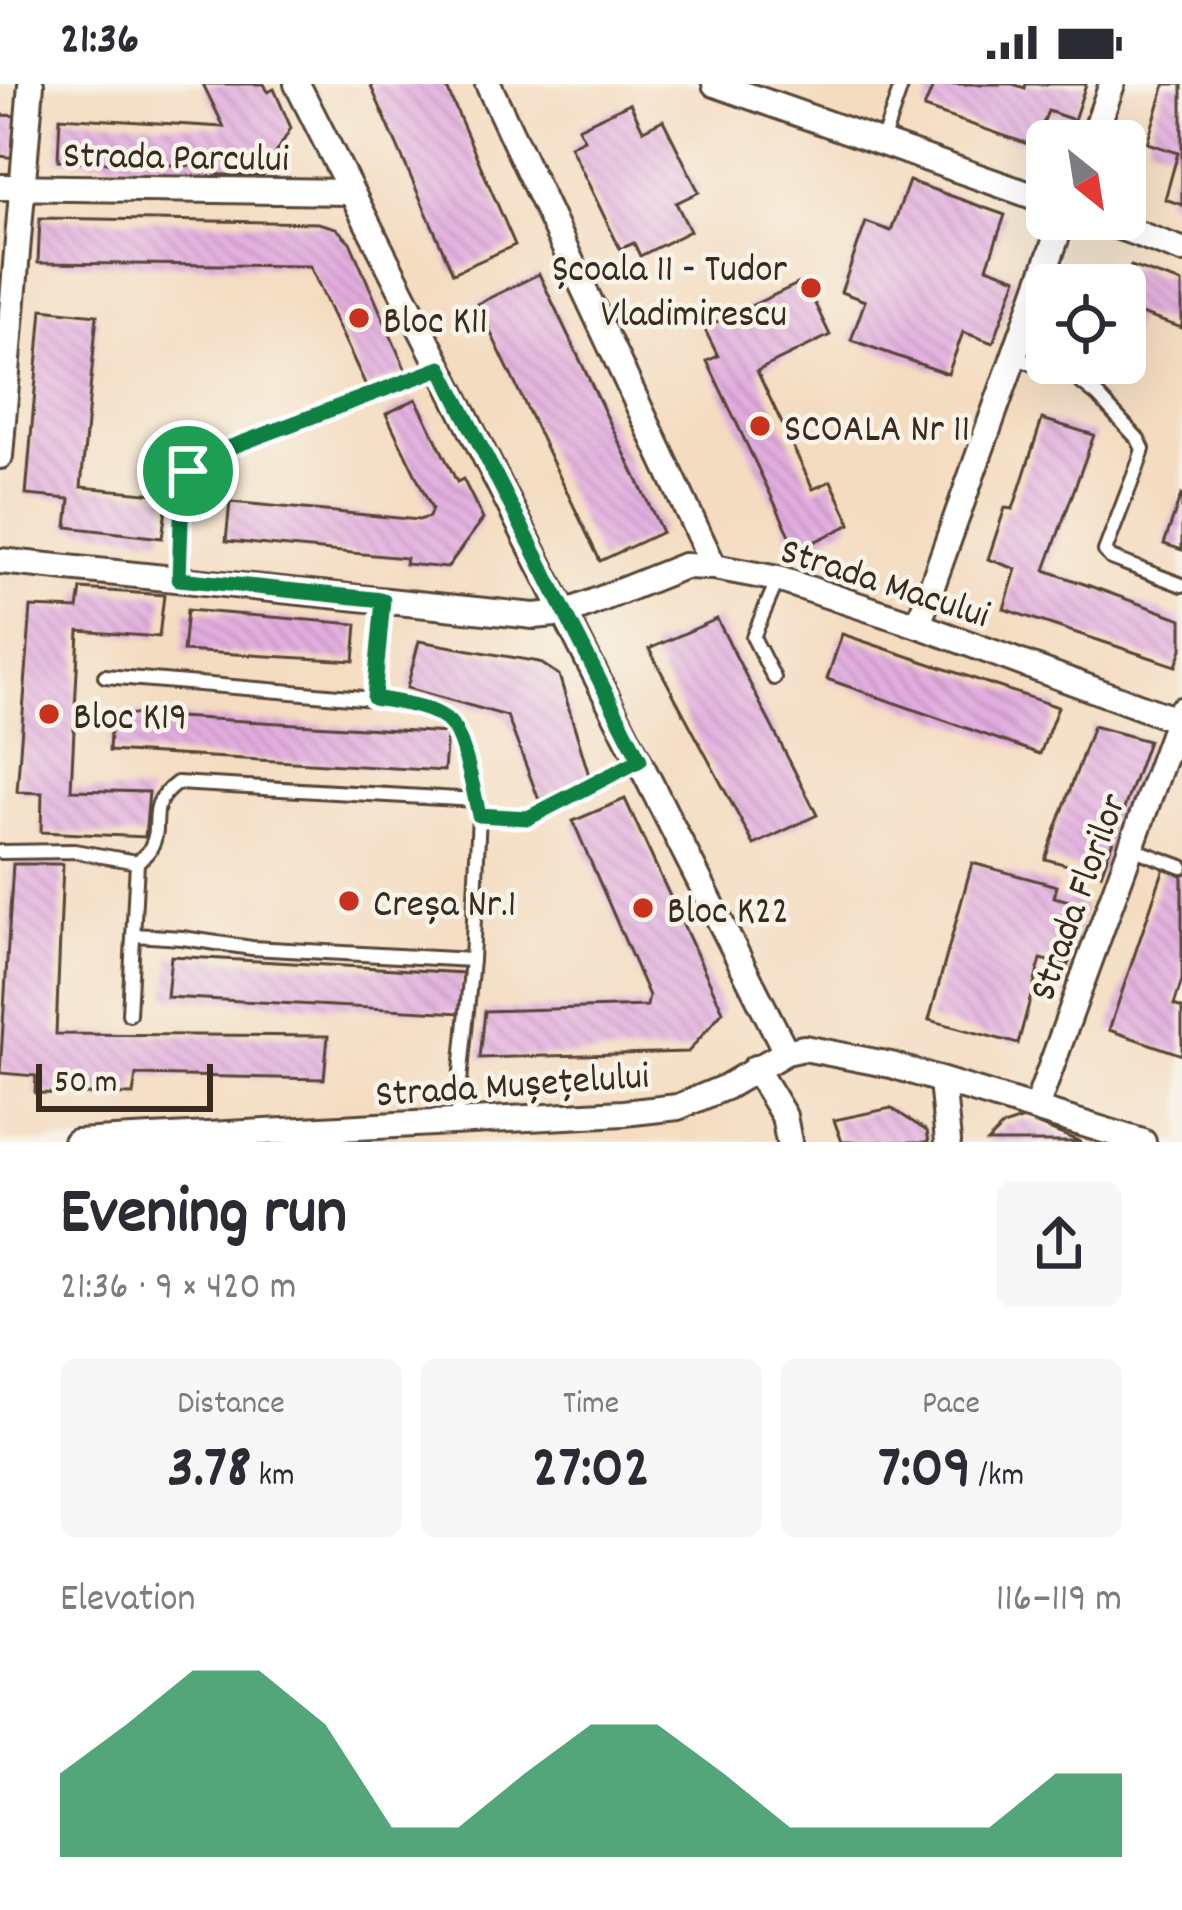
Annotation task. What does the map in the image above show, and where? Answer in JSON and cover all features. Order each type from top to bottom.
[{"type":"street","points":[[0,456],[12,188],[31,84]]},
{"type":"street","points":[[297,84],[786,1052]]},
{"type":"street","points":[[488,84],[715,566]]},
{"type":"street","points":[[715,84],[1026,193]]},
{"type":"street","points":[[1099,120],[1112,84]]},
{"type":"street","name":"Strada Parcului","points":[[12,188],[351,192]]},
{"type":"street","points":[[1146,237],[1182,250]]},
{"type":"street","points":[[918,625],[1056,240]]},
{"type":"street","points":[[0,561],[534,616],[566,614]]},
{"type":"street","name":"Strada Macului","points":[[566,614],[656,575],[684,566],[715,566],[778,579],[1180,717]]},
{"type":"street","name":"Strada Florilor","points":[[1036,1108],[1180,717]]},
{"type":"street","name":"Strada Mușețelului","points":[[76,1142],[229,1139],[678,1107],[726,1087],[786,1052],[804,1048],[891,1065],[1143,1142]]},
{"type":"street","points":[[755,1068],[784,1116],[789,1142]]},
{"type":"street","points":[[942,1081],[948,1142]]},
{"type":"lane","points":[[882,142],[902,84]]},
{"type":"lane","points":[[1014,357],[1078,380],[1138,439],[1143,448],[1139,462],[1106,551],[1111,558],[1182,585]]},
{"type":"lane","points":[[179,579],[182,493],[188,471],[202,458],[441,368]]},
{"type":"lane","points":[[774,678],[753,637],[778,579]]},
{"type":"lane","points":[[374,698],[383,600]]},
{"type":"lane","points":[[105,676],[374,698],[416,705],[450,722],[462,746],[479,815],[472,960],[456,1123]]},
{"type":"lane","points":[[479,815],[528,818],[640,760]]},
{"type":"lane","points":[[129,1015],[137,862],[152,847],[164,793],[177,783],[476,800]]},
{"type":"lane","points":[[1131,848],[1182,867]]},
{"type":"lane","points":[[0,852],[74,851],[137,862]]},
{"type":"lane","points":[[134,935],[252,949],[472,960]]},
{"type":"building","points":[[203,84],[264,84],[268,92],[274,89],[291,128],[263,175],[219,175],[218,167],[58,160],[60,117],[224,127]]},
{"type":"building","points":[[370,84],[445,84],[515,245],[453,273]]},
{"type":"building","points":[[934,84],[1025,88],[1026,84],[1086,84],[1074,120],[1048,111],[1044,120],[1026,120],[1026,143],[924,108]]},
{"type":"building","points":[[1165,84],[1182,84],[1182,205],[1165,199],[1178,153],[1147,143]]},
{"type":"building","points":[[630,103],[643,130],[663,120],[699,192],[676,203],[690,231],[640,256],[634,243],[620,249],[570,146],[584,139],[578,128]]},
{"type":"building","points":[[0,115],[20,116],[16,158],[0,156]]},
{"type":"building","points":[[909,181],[1005,215],[987,267],[1017,278],[993,343],[963,332],[948,374],[851,340],[865,301],[841,292],[866,222],[891,231]]},
{"type":"building","name":"Bloc K11","points":[[40,218],[318,223],[336,228],[350,242],[406,371],[367,388],[310,266],[38,263]]},
{"type":"building","points":[[1146,271],[1182,283],[1182,328],[1146,316]]},
{"type":"building","points":[[539,274],[662,532],[600,561],[477,304]]},
{"type":"building","name":"SCOALA Nr 11","points":[[804,281],[830,335],[757,371],[813,489],[831,481],[851,524],[797,550],[707,361],[718,356],[704,328]]},
{"type":"building","points":[[42,309],[97,315],[81,487],[168,495],[162,538],[67,527],[70,499],[26,495]]},
{"type":"building","points":[[416,399],[457,482],[463,479],[483,519],[447,568],[405,564],[406,558],[226,541],[230,502],[419,520],[429,517],[432,509],[386,414]]},
{"type":"building","points":[[1042,419],[1094,435],[1045,570],[1182,619],[1182,649],[1176,666],[1004,609],[1016,569],[988,559],[1005,508],[1013,509]]},
{"type":"building","points":[[1182,496],[1182,550],[1164,544]]},
{"type":"building","name":"Bloc K19","points":[[81,589],[164,595],[159,637],[79,631],[71,790],[149,792],[145,837],[41,832],[42,793],[17,792],[31,607],[78,609]]},
{"type":"building","points":[[187,610],[357,624],[354,661],[183,651]]},
{"type":"building","points":[[717,619],[817,815],[754,845],[649,649]]},
{"type":"building","points":[[842,634],[1058,707],[1040,754],[827,679]]},
{"type":"building","points":[[419,641],[539,662],[559,675],[590,779],[539,800],[507,716],[407,688]]},
{"type":"building","points":[[111,713],[447,733],[444,771],[109,751]]},
{"type":"building","points":[[1093,726],[1148,741],[1101,874],[1045,859]]},
{"type":"building","name":"Bloc K22","points":[[625,799],[723,1011],[688,1052],[480,1058],[485,1011],[647,1006],[649,996],[573,821]]},
{"type":"building","points":[[972,863],[1057,886],[1054,897],[1085,905],[1068,966],[1041,959],[1018,1044],[929,1020]]},
{"type":"building","points":[[13,864],[63,864],[56,1034],[328,1036],[324,1079],[136,1075],[133,1095],[35,1093],[36,1076],[0,1073]]},
{"type":"building","points":[[1164,868],[1182,875],[1182,980],[1174,1005],[1182,1008],[1182,1055],[1109,1030]]},
{"type":"building","points":[[171,956],[463,973],[461,1013],[167,997]]},
{"type":"building","points":[[891,1108],[927,1131],[929,1142],[842,1142],[834,1120]]},
{"type":"building","points":[[1024,1119],[1081,1142],[987,1142],[1003,1126]]},
{"type":"place","name":"Școala 11 - Tudor Vladimirescu","points":[[811,288]]},
{"type":"place","name":"Bloc K11","points":[[359,318]]},
{"type":"place","name":"SCOALA Nr 11","points":[[760,426]]},
{"type":"place","name":"Bloc K19","points":[[49,714]]},
{"type":"place","name":"Creșa Nr.1","points":[[349,901]]},
{"type":"place","name":"Bloc K22","points":[[643,908]]},
{"type":"route","points":[[441,368],[640,760],[528,818],[479,815],[462,746],[450,722],[416,705],[374,698],[383,600],[179,579],[182,493],[188,471],[202,458],[441,368]]}]
